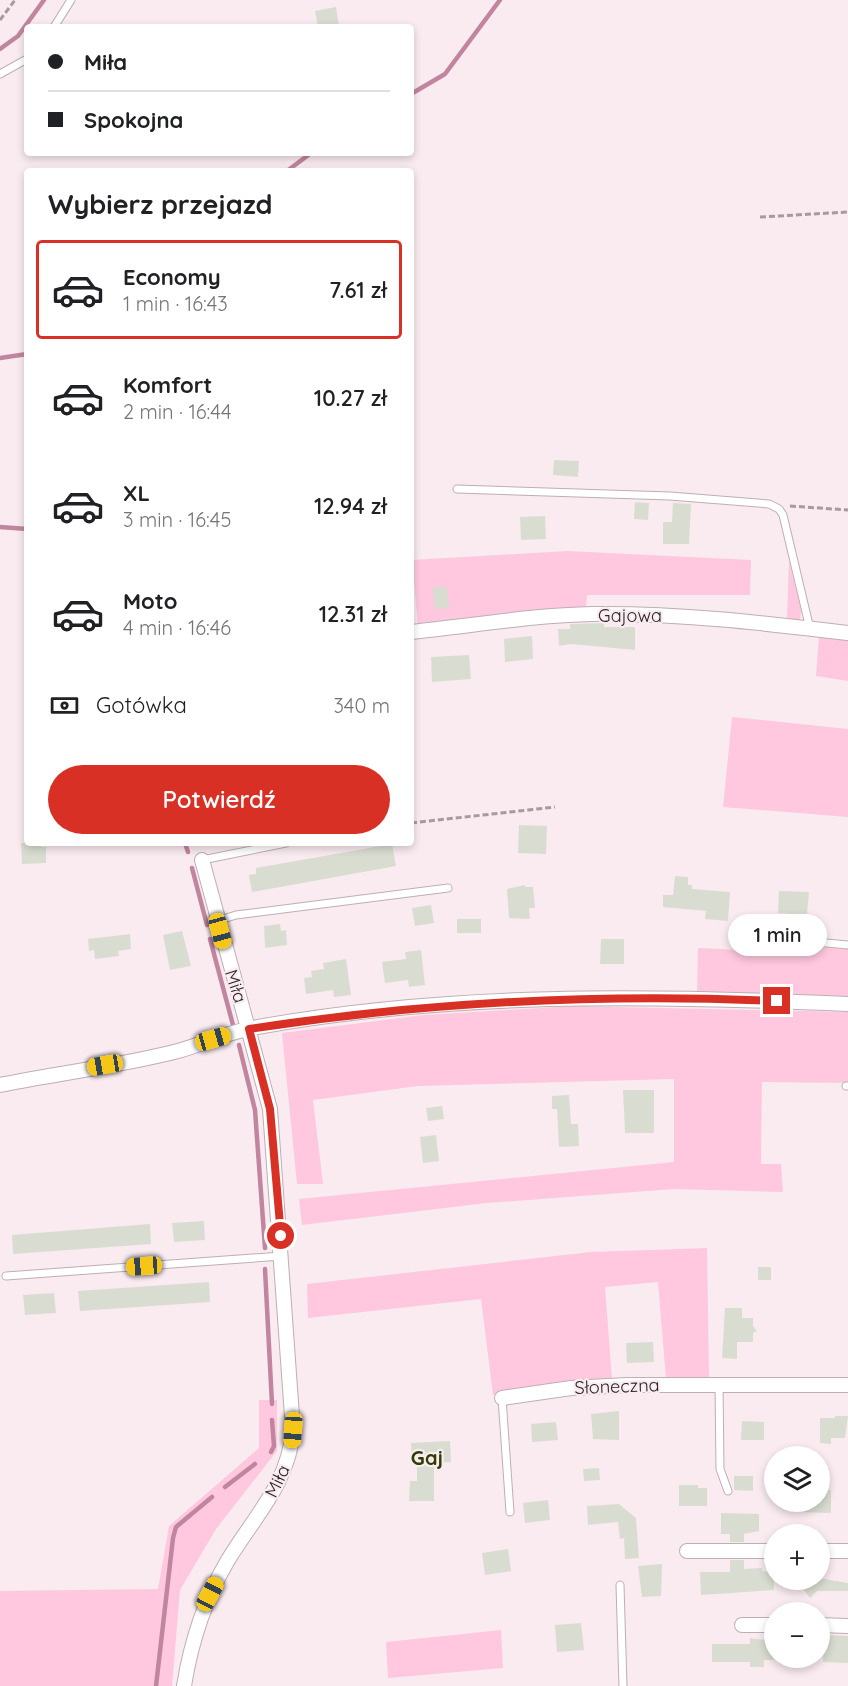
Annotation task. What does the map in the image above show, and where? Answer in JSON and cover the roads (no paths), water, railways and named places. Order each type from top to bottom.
[{"type":"street","name":"Gajowa","points":[[414,632],[600,614],[692,615],[848,633]]},
{"type":"street","name":"Miła","points":[[184,1686],[189,1656],[210,1594],[228,1560],[277,1487],[292,1446],[282,1256],[270,1109],[202,860]]},
{"type":"street","points":[[0,1084],[180,1051],[249,1029],[423,1007],[560,999],[730,999],[848,1004]]},
{"type":"street","name":"Słoneczna","points":[[502,1398],[571,1388],[719,1383],[848,1385]]},
{"type":"street","points":[[687,1551],[764,1551]]},
{"type":"street","points":[[830,1551],[848,1551]]},
{"type":"street","points":[[742,1625],[764,1625]]},
{"type":"street","points":[[830,1625],[848,1626]]},
{"type":"lane","points":[[56,24],[71,0]]},
{"type":"lane","points":[[0,74],[24,61]]},
{"type":"lane","points":[[457,489],[670,496],[769,504],[779,508],[783,514],[810,629]]},
{"type":"lane","points":[[202,860],[271,846]]},
{"type":"lane","points":[[218,921],[236,915],[448,888]]},
{"type":"lane","points":[[740,935],[848,945]]},
{"type":"lane","points":[[6,1276],[282,1256]]},
{"type":"lane","points":[[719,1383],[720,1469],[728,1491]]},
{"type":"lane","name":"Słoneczna","points":[[502,1398],[510,1512]]},
{"type":"lane","points":[[620,1585],[623,1686]]},
{"type":"waterway","points":[[27,24],[44,0]]},
{"type":"waterway","points":[[414,92],[445,74],[500,0]]},
{"type":"waterway","points":[[0,49],[18,36],[24,28]]},
{"type":"waterway","points":[[291,168],[307,156]]},
{"type":"waterway","points":[[0,358],[24,354]]},
{"type":"waterway","points":[[0,527],[24,529]]},
{"type":"waterway","points":[[186,846],[188,852]]},
{"type":"waterway","points":[[192,868],[207,925]]},
{"type":"waterway","points":[[210,939],[233,1025]]},
{"type":"waterway","points":[[239,1045],[255,1110],[265,1248]]},
{"type":"waterway","points":[[265,1269],[272,1404]]},
{"type":"waterway","points":[[271,1452],[274,1446],[272,1420]]},
{"type":"waterway","points":[[225,1487],[255,1464]]},
{"type":"waterway","points":[[156,1686],[176,1527],[212,1497]]},
{"type":"district","name":"Gaj","points":[[427,1457]]}]
